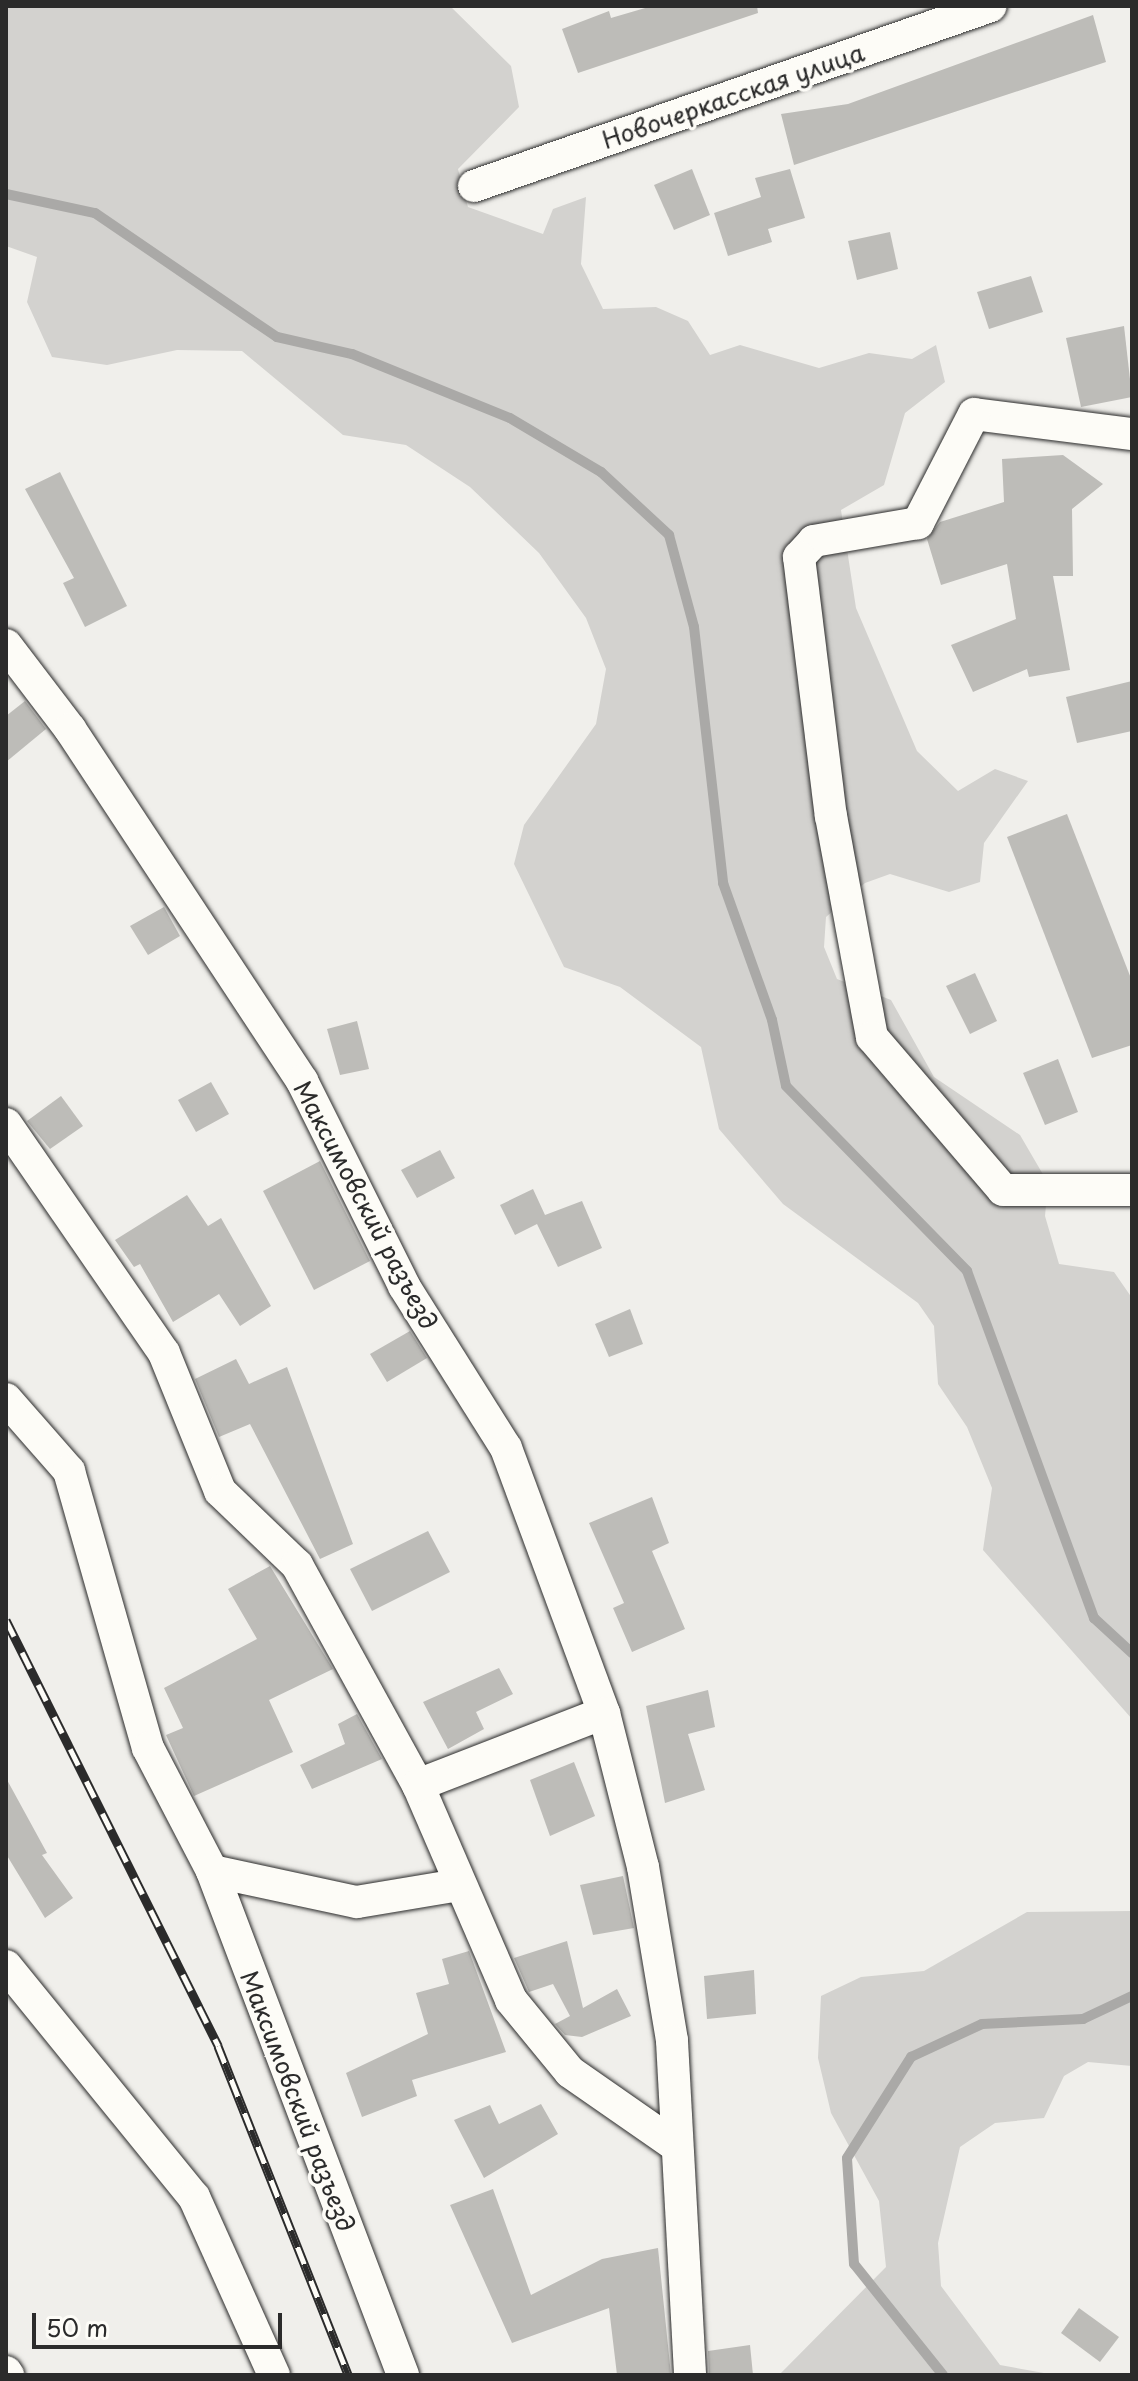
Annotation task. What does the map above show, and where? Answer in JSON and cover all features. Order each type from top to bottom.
[{"type":"street","name":"Новочеркасская улица","points":[[474,186],[991,6]]},
{"type":"street","points":[[1120,1191],[1003,1190],[872,1037],[831,816],[799,557],[814,541],[918,523],[974,414],[1132,434]]},
{"type":"street","name":"Максимовский разъезд","points":[[6,645],[70,729],[302,1081],[404,1286],[506,1448],[604,1713],[643,1867],[670,2027],[690,2375]]},
{"type":"street","points":[[6,1124],[164,1353],[220,1491],[297,1565],[418,1785],[511,2000],[560,2060],[675,2145]]},
{"type":"street","name":"Максимовский разъезд","points":[[6,1399],[69,1471],[148,1748],[212,1871],[403,2375]]},
{"type":"street","points":[[418,1785],[604,1713]]},
{"type":"street","points":[[212,1871],[357,1902],[459,1885]]},
{"type":"street","points":[[6,1966],[194,2197],[274,2375]]},
{"type":"shaded area","points":[[6,6],[450,6],[511,66],[519,107],[458,169],[468,207],[543,234],[553,209],[586,197],[581,264],[603,309],[656,307],[688,321],[710,355],[740,345],[819,368],[869,353],[912,359],[936,345],[945,382],[905,413],[884,485],[841,510],[856,608],[917,751],[958,791],[995,769],[1028,781],[984,843],[980,882],[949,892],[890,874],[865,883],[826,917],[824,947],[837,979],[891,1000],[934,1077],[1020,1135],[1048,1183],[1045,1216],[1059,1264],[1114,1272],[1132,1298],[1132,1719],[983,1550],[992,1488],[967,1427],[938,1384],[934,1326],[918,1303],[783,1204],[719,1129],[701,1047],[620,987],[564,967],[514,864],[524,825],[596,724],[606,669],[586,618],[539,553],[470,487],[406,445],[343,435],[242,351],[177,350],[107,365],[52,357],[27,302],[37,257],[6,246]]},
{"type":"shaded area","points":[[1132,1911],[1132,2066],[1088,2062],[1064,2076],[1044,2118],[995,2123],[960,2147],[938,2243],[941,2286],[1000,2365],[1055,2375],[779,2375],[886,2267],[879,2201],[831,2113],[818,2058],[821,1996],[861,1977],[924,1971],[1027,1912]]},
{"type":"building","points":[[652,6],[757,6],[758,13],[578,73],[562,29],[609,11],[611,18]]},
{"type":"building","points":[[1093,15],[1106,62],[794,165],[781,114],[848,104]]},
{"type":"building","points":[[692,169],[710,215],[674,230],[654,185]]},
{"type":"building","points":[[790,169],[805,218],[768,229],[772,242],[728,256],[714,213],[761,197],[755,178]]},
{"type":"building","points":[[890,232],[898,269],[857,280],[848,241]]},
{"type":"building","points":[[1031,276],[1043,312],[989,329],[977,292]]},
{"type":"building","points":[[1124,326],[1132,397],[1081,407],[1066,338]]},
{"type":"building","points":[[1063,455],[1103,484],[1072,509],[1073,576],[1053,576],[1070,670],[1029,677],[1027,669],[973,692],[951,645],[1016,619],[1007,564],[941,585],[927,539],[940,522],[1004,502],[1002,459]]},
{"type":"building","points":[[60,472],[127,606],[85,627],[63,583],[74,578],[25,489]]},
{"type":"building","points":[[1132,681],[1132,731],[1077,743],[1066,697]]},
{"type":"building","points":[[25,701],[46,729],[6,762],[6,716]]},
{"type":"building","points":[[1067,814],[1132,981],[1132,1045],[1092,1058],[1007,837]]},
{"type":"building","points":[[164,907],[180,936],[148,955],[130,926]]},
{"type":"building","points":[[975,973],[997,1021],[970,1034],[946,986]]},
{"type":"building","points":[[357,1021],[369,1069],[340,1075],[327,1029]]},
{"type":"building","points":[[1058,1059],[1078,1112],[1045,1125],[1023,1073]]},
{"type":"building","points":[[211,1082],[229,1114],[196,1132],[178,1100]]},
{"type":"building","points":[[61,1096],[83,1126],[50,1149],[27,1121]]},
{"type":"building","points":[[440,1150],[455,1178],[417,1198],[401,1170]]},
{"type":"building","points":[[320,1161],[370,1261],[314,1290],[263,1191]]},
{"type":"building","points":[[533,1189],[545,1215],[582,1201],[602,1248],[558,1267],[537,1224],[515,1235],[500,1205]]},
{"type":"building","points":[[187,1195],[208,1226],[221,1218],[271,1306],[240,1326],[219,1294],[173,1322],[140,1264],[134,1267],[115,1240]]},
{"type":"building","points":[[630,1309],[643,1344],[609,1357],[595,1324]]},
{"type":"building","points":[[410,1331],[427,1358],[387,1382],[370,1354]]},
{"type":"building","points":[[236,1359],[249,1384],[287,1367],[353,1544],[320,1559],[250,1424],[219,1437],[195,1379]]},
{"type":"building","points":[[652,1497],[669,1543],[652,1551],[685,1629],[632,1652],[613,1608],[624,1603],[589,1523]]},
{"type":"building","points":[[428,1531],[450,1572],[372,1611],[350,1569]]},
{"type":"building","points":[[270,1566],[333,1669],[269,1700],[293,1752],[194,1796],[166,1735],[183,1728],[164,1688],[257,1639],[228,1589]]},
{"type":"building","points":[[499,1668],[513,1694],[476,1712],[484,1729],[448,1749],[423,1702]]},
{"type":"building","points":[[708,1690],[715,1727],[688,1734],[705,1790],[665,1803],[646,1706]]},
{"type":"building","points":[[357,1714],[382,1759],[312,1789],[300,1765],[345,1744],[338,1724]]},
{"type":"building","points":[[574,1762],[595,1816],[550,1836],[530,1780]]},
{"type":"building","points":[[6,1778],[47,1853],[42,1855],[73,1898],[45,1918],[6,1854]]},
{"type":"building","points":[[623,1876],[634,1928],[593,1935],[580,1885]]},
{"type":"building","points":[[567,1941],[583,2008],[617,1989],[631,2016],[582,2037],[565,2035],[555,2024],[570,2016],[553,1984],[529,1992],[514,1958]]},
{"type":"building","points":[[469,1951],[506,2052],[412,2080],[417,2096],[362,2117],[346,2073],[428,2034],[416,1993],[449,1984],[442,1959]]},
{"type":"building","points":[[754,1970],[756,2014],[707,2019],[704,1976]]},
{"type":"building","points":[[541,2104],[558,2134],[484,2178],[454,2120],[490,2105],[499,2124]]},
{"type":"building","points":[[493,2189],[531,2295],[602,2259],[658,2248],[671,2375],[617,2375],[609,2308],[512,2343],[450,2205]]},
{"type":"building","points":[[1079,2308],[1119,2337],[1100,2362],[1061,2333]]},
{"type":"building","points":[[750,2345],[753,2375],[709,2375],[708,2351]]},
{"type":"waterway","points":[[6,194],[95,213],[277,337],[352,354],[510,418],[601,472],[669,535],[694,627],[723,883],[772,1020],[786,1086],[967,1271],[1094,1618],[1132,1653]]},
{"type":"waterway","points":[[943,2375],[854,2264],[847,2158],[911,2057],[982,2024],[1083,2019],[1132,1996]]},
{"type":"railway","points":[[6,1620],[218,2046],[348,2375]]}]
